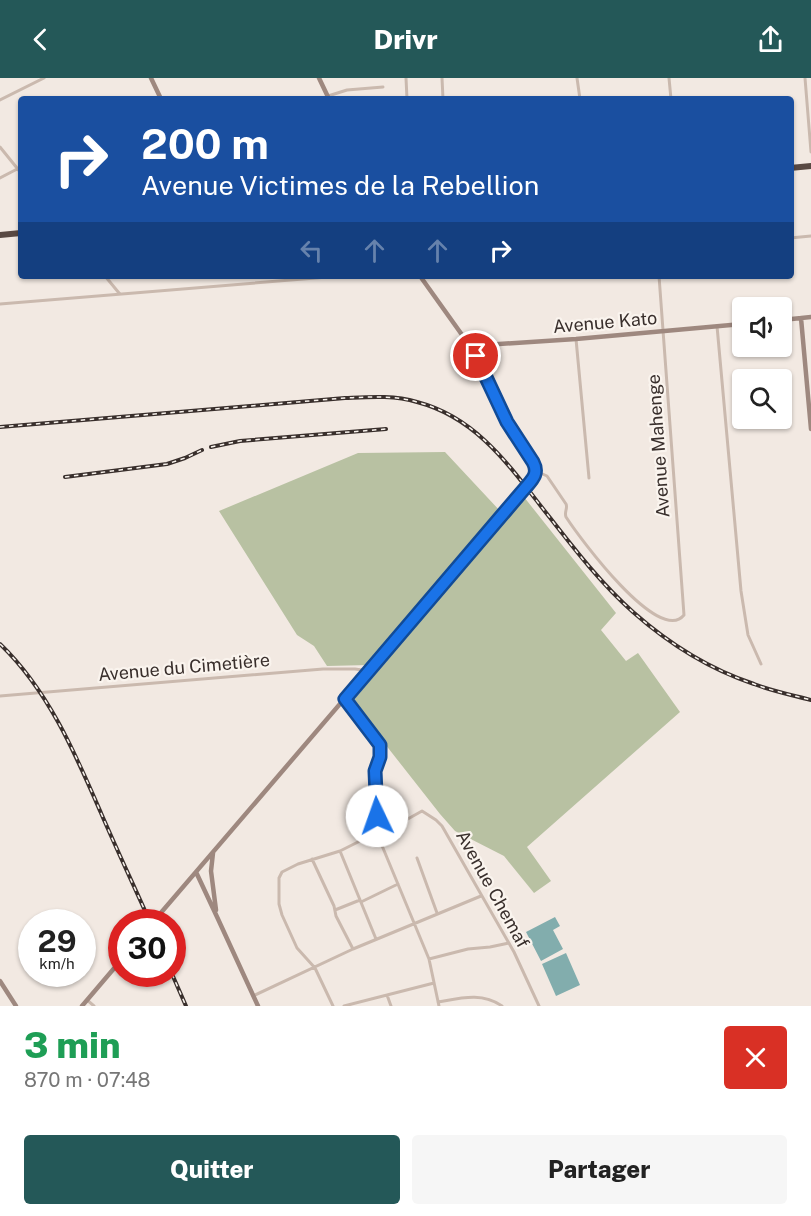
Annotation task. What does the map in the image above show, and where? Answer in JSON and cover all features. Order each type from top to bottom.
[{"type":"highway","points":[[794,168],[811,166]]},
{"type":"highway","points":[[0,235],[18,233]]},
{"type":"street","points":[[0,100],[44,78]]},
{"type":"street","points":[[151,78],[159,96]]},
{"type":"street","points":[[319,78],[328,96]]},
{"type":"street","points":[[406,78],[408,96]]},
{"type":"street","points":[[442,78],[444,96]]},
{"type":"street","points":[[577,78],[580,96]]},
{"type":"street","points":[[669,78],[671,96]]},
{"type":"street","points":[[805,78],[811,152]]},
{"type":"street","points":[[331,96],[347,90],[383,87]]},
{"type":"street","points":[[0,147],[18,167]]},
{"type":"street","points":[[0,178],[18,169]]},
{"type":"street","points":[[794,238],[811,236]]},
{"type":"street","points":[[108,279],[120,294]]},
{"type":"street","points":[[0,304],[303,279]]},
{"type":"street","points":[[164,909],[535,477],[533,462],[507,422],[470,345],[422,279]]},
{"type":"street","name":"Avenue Mahenge","points":[[536,471],[547,476],[566,504],[566,517],[594,556],[633,597],[655,614],[671,621],[681,619],[684,615],[659,279]]},
{"type":"street","points":[[792,319],[811,317]]},
{"type":"street","points":[[801,318],[811,429]]},
{"type":"street","name":"Avenue Kato","points":[[470,345],[576,339],[732,325]]},
{"type":"street","points":[[717,326],[744,615],[750,642],[761,664]]},
{"type":"street","points":[[576,339],[589,478]]},
{"type":"street","name":"Avenue du Cimetière","points":[[0,696],[322,669],[369,671]]},
{"type":"street","points":[[345,699],[380,745],[381,753],[376,768],[375,782],[379,834],[429,959],[439,1004]]},
{"type":"street","name":"Avenue Chemaf","points":[[315,968],[297,948],[280,909],[280,874],[298,864],[340,851],[379,834],[422,811],[442,826],[509,943],[539,1006]]},
{"type":"street","points":[[213,851],[211,871],[218,919]]},
{"type":"street","points":[[340,851],[376,939]]},
{"type":"street","points":[[417,858],[437,913]]},
{"type":"street","points":[[312,859],[353,949]]},
{"type":"street","points":[[196,872],[258,1006]]},
{"type":"street","points":[[335,910],[398,884]]},
{"type":"street","points":[[253,996],[414,922],[481,896]]},
{"type":"street","points":[[429,959],[468,949],[509,943]]},
{"type":"street","points":[[315,968],[333,1006]]},
{"type":"street","points":[[82,1006],[108,975]]},
{"type":"street","points":[[0,981],[16,1006]]},
{"type":"street","points":[[344,1006],[434,983]]},
{"type":"street","points":[[387,995],[392,1006]]},
{"type":"street","points":[[432,1006],[479,997],[502,1006]]},
{"type":"street","points":[[87,1000],[94,1006]]},
{"type":"green space","points":[[445,452],[501,512],[369,665],[327,666],[314,646],[297,635],[219,511],[358,453]]},
{"type":"green space","points":[[524,497],[616,613],[601,630],[626,661],[638,653],[680,712],[527,847],[551,881],[534,893],[504,856],[455,831],[352,702]]},
{"type":"water","points":[[555,917],[560,926],[553,930],[563,949],[541,961],[526,932]]},
{"type":"water","points":[[566,953],[580,985],[556,996],[542,964]]},
{"type":"railway","points":[[0,427],[345,398],[390,397],[417,402],[455,418],[487,443],[514,472],[596,574],[620,600],[660,634],[705,663],[737,678],[811,700]]},
{"type":"railway","points":[[211,447],[240,441],[386,429]]},
{"type":"railway","points":[[65,477],[167,464],[202,450]]},
{"type":"railway","points":[[0,644],[32,681],[59,723],[144,909]]},
{"type":"railway","points":[[178,987],[186,1006]]},
{"type":"route","points":[[377,816],[375,771],[380,757],[380,745],[345,699],[535,477],[536,473],[533,462],[507,422],[476,356]]}]
